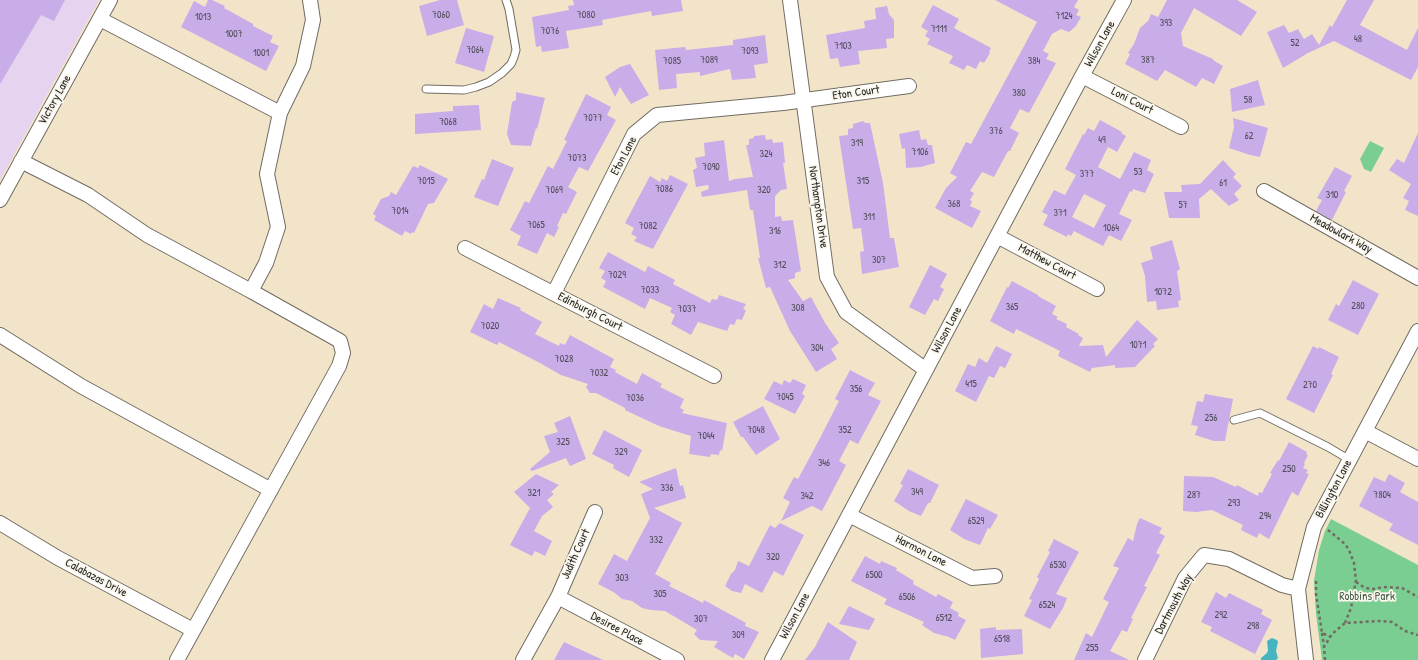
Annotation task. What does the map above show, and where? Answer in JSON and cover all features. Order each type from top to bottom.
[{"type":"street","name":"Victory Lane","points":[[0,200],[110,0]]},
{"type":"street","points":[[251,291],[266,263],[278,227],[267,174],[280,113],[303,66],[313,20],[310,0]]},
{"type":"street","name":"Northampton Drive","points":[[790,0],[828,277],[846,312],[926,370]]},
{"type":"street","name":"Wilson Lane","points":[[772,660],[1082,76],[1124,0]]},
{"type":"street","points":[[100,19],[280,113]]},
{"type":"street","name":"Loni Court","points":[[1082,76],[1181,127]]},
{"type":"street","name":"Eton Court","points":[[804,100],[909,86]]},
{"type":"street","name":"Eton Lane","points":[[554,293],[634,134],[657,115],[804,100]]},
{"type":"street","points":[[21,161],[88,195],[147,235],[251,291],[340,342],[343,353],[340,366],[177,660]]},
{"type":"street","name":"Meadowlark Way","points":[[1264,191],[1418,278]]},
{"type":"street","name":"Matthew Court","points":[[997,236],[1098,289]]},
{"type":"street","name":"Edinburgh Court","points":[[465,248],[714,376]]},
{"type":"street","name":"Billington Lane","points":[[1306,660],[1298,589],[1314,527],[1418,331]]},
{"type":"street","points":[[0,335],[81,386],[272,490]]},
{"type":"street","points":[[1365,432],[1418,459]]},
{"type":"street","name":"Judith Court","points":[[524,660],[558,597],[595,512]]},
{"type":"street","name":"Harmon Lane","points":[[849,515],[972,578],[995,576]]},
{"type":"street","name":"Calabazas Drive","points":[[0,523],[58,558],[193,630]]},
{"type":"street","name":"Dartmouth Way","points":[[1145,660],[1185,578],[1204,555],[1229,559],[1282,585],[1298,589]]},
{"type":"street","name":"Desiree Place","points":[[558,597],[677,660]]},
{"type":"lane","points":[[426,89],[464,90],[489,82],[502,73],[510,64],[516,50],[506,0]]},
{"type":"lane","points":[[1234,420],[1260,413],[1328,447],[1350,460]]},
{"type":"path","points":[[1324,647],[1330,637],[1345,623],[1351,608],[1356,582],[1354,563],[1349,550],[1345,544],[1328,530],[1325,534]]},
{"type":"path","points":[[1316,575],[1316,594],[1325,660]]},
{"type":"path","points":[[1356,582],[1365,588],[1370,589],[1383,587],[1402,588],[1418,597]]},
{"type":"path","points":[[1345,623],[1378,621],[1392,622],[1404,631],[1418,635]]},
{"type":"path","points":[[1322,633],[1330,637]]},
{"type":"shaded area","points":[[0,0],[99,0],[0,180]]},
{"type":"green space","points":[[1370,141],[1384,148],[1371,172],[1364,169],[1360,159]]},
{"type":"green space","name":"Robbins Park","points":[[1331,519],[1418,565],[1418,660],[1322,660],[1316,614],[1314,581],[1319,550],[1325,531]]},
{"type":"water","points":[[1272,638],[1278,642],[1276,651],[1278,658],[1276,660],[1261,660],[1268,650],[1267,641]]},
{"type":"building","points":[[0,0],[65,0],[54,21],[41,15],[0,84]]},
{"type":"building","points":[[208,0],[212,0],[225,6],[224,8],[253,24],[253,26],[273,36],[270,42],[279,46],[266,71],[181,27],[194,1],[205,7]]},
{"type":"building","points":[[440,0],[457,0],[464,25],[427,36],[419,6]]},
{"type":"building","points":[[573,0],[681,0],[683,11],[652,16],[651,11],[602,20],[603,25],[566,31],[569,48],[542,52],[541,46],[536,47],[532,17],[569,10],[568,6],[574,5]]},
{"type":"building","points":[[995,0],[1078,0],[1074,7],[1079,10],[1076,15],[1081,17],[1076,26],[1069,32],[1061,29],[1052,34],[1043,51],[1049,54],[1046,59],[1056,63],[1029,113],[1020,109],[1010,128],[1019,133],[994,177],[982,172],[970,191],[974,193],[970,200],[972,201],[970,206],[981,211],[972,228],[935,208],[946,188],[957,177],[950,173],[966,142],[971,144],[1037,22]]},
{"type":"building","points":[[1167,0],[1237,0],[1257,12],[1241,36],[1194,8],[1181,33],[1183,46],[1213,59],[1223,66],[1214,84],[1202,78],[1196,87],[1165,70],[1157,81],[1125,64],[1130,54],[1128,53],[1134,44],[1140,28],[1148,21],[1151,14],[1158,17]]},
{"type":"building","points":[[1347,0],[1374,0],[1360,25],[1407,50],[1418,28],[1418,67],[1411,80],[1334,41],[1308,53],[1283,68],[1267,32],[1284,25],[1289,33],[1298,29],[1304,39],[1312,34],[1319,45],[1330,25],[1332,27]]},
{"type":"building","points":[[933,5],[959,19],[954,28],[991,48],[990,53],[984,63],[980,61],[976,69],[967,65],[964,70],[949,63],[953,56],[927,44],[930,39],[925,36],[928,31],[921,27]]},
{"type":"building","points":[[887,6],[889,14],[894,20],[894,38],[886,39],[887,48],[858,51],[860,64],[840,67],[838,58],[830,59],[826,35],[865,28],[864,21],[876,19],[875,8]]},
{"type":"building","points":[[466,28],[494,36],[484,72],[455,63]]},
{"type":"building","points":[[765,35],[768,63],[754,65],[756,78],[732,80],[730,69],[700,76],[700,72],[676,74],[677,88],[659,90],[655,50],[685,47],[686,50],[733,45],[733,40]]},
{"type":"building","points":[[630,64],[649,95],[631,104],[620,87],[615,97],[605,77],[620,67]]},
{"type":"building","points":[[1258,80],[1265,105],[1232,112],[1230,89]]},
{"type":"building","points":[[516,92],[545,98],[531,146],[511,145],[507,134],[512,102],[516,100]]},
{"type":"building","points":[[586,94],[611,107],[607,115],[616,120],[588,171],[579,167],[568,187],[577,192],[566,214],[563,213],[554,237],[547,233],[537,254],[517,245],[521,236],[510,230],[525,201],[529,203],[548,166],[553,169],[567,141],[564,140]]},
{"type":"building","points":[[479,105],[481,130],[415,134],[415,114],[453,111],[453,106]]},
{"type":"building","points":[[1233,118],[1268,128],[1260,157],[1229,148],[1234,127]]},
{"type":"building","points":[[1100,120],[1122,132],[1121,133],[1126,136],[1117,152],[1108,147],[1098,167],[1120,179],[1134,152],[1151,160],[1147,170],[1154,174],[1145,193],[1133,189],[1132,192],[1130,191],[1119,214],[1132,220],[1121,241],[1109,235],[1103,246],[1074,231],[1071,236],[1068,234],[1067,237],[1043,225],[1048,215],[1042,212],[1054,190],[1065,195],[1076,175],[1065,169],[1083,134],[1084,135],[1088,128],[1094,131]],"holes":[[[1084,194],[1106,205],[1094,228],[1072,217]]]},
{"type":"building","points":[[863,121],[865,123],[870,123],[883,183],[890,238],[894,238],[899,267],[862,274],[860,252],[864,251],[861,228],[853,229],[839,136],[848,135],[848,129],[853,128],[853,124]]},
{"type":"building","points":[[919,130],[921,140],[926,139],[928,145],[932,145],[935,163],[921,167],[906,168],[905,148],[902,149],[899,134]]},
{"type":"building","points":[[1418,133],[1418,216],[1405,210],[1409,201],[1403,198],[1411,184],[1389,170],[1397,159],[1404,163]]},
{"type":"building","points":[[765,135],[766,140],[772,139],[773,143],[783,142],[785,163],[783,163],[787,189],[781,190],[775,196],[775,217],[781,216],[782,221],[793,220],[801,271],[795,273],[795,278],[788,280],[803,301],[811,297],[825,323],[839,343],[831,349],[837,359],[816,372],[790,331],[770,287],[766,288],[758,258],[760,258],[753,210],[750,210],[747,190],[702,197],[701,192],[709,189],[708,185],[696,187],[693,170],[697,168],[695,158],[705,156],[704,143],[724,140],[729,181],[753,177],[746,145],[749,145],[749,139],[754,138],[754,136]]},
{"type":"building","points":[[492,159],[514,168],[498,206],[474,197],[482,179],[484,180]]},
{"type":"building","points":[[1223,160],[1236,174],[1233,177],[1242,186],[1234,194],[1239,200],[1229,206],[1211,189],[1199,199],[1200,218],[1169,218],[1164,192],[1182,192],[1181,185],[1200,184]]},
{"type":"building","points":[[420,165],[448,179],[434,203],[428,204],[414,233],[412,232],[411,234],[405,231],[402,236],[374,220],[376,216],[373,214],[381,199],[389,196],[391,192],[396,195],[413,166],[418,168]]},
{"type":"building","points":[[1335,167],[1352,176],[1332,220],[1316,211],[1322,200],[1317,198]]},
{"type":"building","points":[[670,175],[688,184],[653,249],[634,241],[637,237],[631,234],[634,228],[625,223],[650,176],[660,182],[662,178],[667,181]]},
{"type":"building","points":[[1172,240],[1180,269],[1177,271],[1181,300],[1178,301],[1179,307],[1157,310],[1156,301],[1147,302],[1145,276],[1141,263],[1153,259],[1150,247]]},
{"type":"building","points":[[608,252],[645,272],[648,266],[675,280],[673,284],[710,303],[712,299],[717,300],[719,295],[746,304],[743,309],[746,310],[742,320],[737,319],[734,325],[730,324],[727,331],[698,322],[691,335],[671,324],[675,315],[670,312],[672,308],[650,298],[645,309],[603,287],[606,281],[601,278],[605,271],[599,268]]},
{"type":"building","points":[[930,265],[947,274],[940,287],[944,289],[938,301],[934,299],[925,315],[909,307]]},
{"type":"building","points":[[1353,280],[1379,294],[1358,335],[1328,320],[1336,304],[1339,306]]},
{"type":"building","points":[[1012,281],[1056,306],[1052,314],[1058,317],[1056,319],[1067,324],[1066,327],[1083,338],[1079,346],[1103,345],[1106,357],[1137,320],[1158,339],[1153,344],[1155,346],[1135,367],[1115,368],[1115,365],[1092,368],[1090,372],[1058,356],[1060,351],[1016,329],[1014,334],[990,321],[1007,287],[1008,288]]},
{"type":"building","points":[[498,298],[521,308],[520,310],[542,322],[535,334],[559,346],[560,343],[565,345],[570,335],[614,359],[610,367],[616,370],[615,372],[637,384],[642,373],[662,384],[660,387],[684,399],[680,408],[684,410],[682,413],[727,423],[722,451],[720,450],[719,455],[711,454],[710,457],[689,454],[691,436],[659,426],[625,410],[625,408],[596,393],[590,393],[586,387],[588,384],[561,375],[499,342],[497,345],[470,332],[484,304],[493,309]]},
{"type":"building","points":[[996,346],[1012,354],[1005,368],[1000,366],[994,378],[989,376],[976,402],[955,391],[968,364],[975,367],[979,358],[987,363]]},
{"type":"building","points":[[1313,346],[1318,349],[1319,347],[1339,357],[1331,374],[1333,375],[1314,413],[1286,399]]},
{"type":"building","points":[[850,370],[875,383],[868,395],[881,401],[858,444],[850,440],[839,461],[846,465],[822,511],[812,506],[781,521],[790,502],[783,498],[794,477],[798,479],[819,440],[839,401],[835,399]]},
{"type":"building","points":[[793,379],[806,385],[802,394],[805,396],[795,414],[764,399],[774,381],[782,385],[784,380],[790,383]]},
{"type":"building","points":[[1205,394],[1233,399],[1225,441],[1214,441],[1195,435],[1198,426],[1191,425],[1197,401],[1203,402]]},
{"type":"building","points":[[763,406],[780,439],[756,455],[743,437],[741,437],[733,422]]},
{"type":"building","points":[[570,416],[586,459],[570,466],[566,458],[532,471],[530,469],[550,452],[544,436],[558,432],[554,423]]},
{"type":"building","points":[[604,430],[642,450],[629,477],[613,468],[614,465],[592,454]]},
{"type":"building","points":[[1289,442],[1307,452],[1306,454],[1308,455],[1303,468],[1308,470],[1306,473],[1309,474],[1298,496],[1292,492],[1269,539],[1259,533],[1257,538],[1241,530],[1243,525],[1212,510],[1196,512],[1183,511],[1184,476],[1213,477],[1236,487],[1237,485],[1258,496],[1259,492],[1262,493],[1272,474],[1270,473],[1278,460],[1279,461]]},
{"type":"building","points":[[676,468],[680,486],[683,485],[686,498],[654,508],[682,523],[655,574],[671,583],[669,586],[703,603],[704,600],[746,623],[745,626],[759,632],[744,659],[735,654],[733,658],[714,647],[718,641],[700,640],[694,634],[697,630],[665,611],[642,608],[632,601],[622,599],[615,593],[598,584],[614,554],[627,561],[650,518],[641,494],[653,489],[639,482]]},
{"type":"building","points":[[908,469],[939,485],[930,503],[928,503],[921,516],[909,511],[894,501],[903,485],[900,484]]},
{"type":"building","points":[[536,474],[559,485],[551,492],[554,494],[547,500],[553,507],[542,516],[534,531],[552,541],[545,556],[535,551],[532,556],[510,545],[530,508],[514,492]]},
{"type":"building","points":[[1389,474],[1405,483],[1400,492],[1418,502],[1418,545],[1389,530],[1393,524],[1359,506],[1374,477],[1385,482]]},
{"type":"building","points":[[966,499],[998,515],[990,529],[988,528],[980,545],[964,539],[950,530]]},
{"type":"building","points":[[1140,518],[1162,528],[1159,533],[1165,536],[1156,553],[1160,555],[1144,586],[1147,587],[1131,618],[1133,619],[1127,632],[1122,630],[1110,651],[1129,660],[1074,660],[1086,633],[1092,637],[1109,602],[1103,599],[1119,568],[1113,566],[1128,538],[1133,541]]},
{"type":"building","points":[[780,523],[804,535],[783,576],[774,571],[762,593],[745,584],[741,593],[732,591],[725,586],[731,574],[735,570],[738,561],[749,566],[770,525],[775,528]]},
{"type":"building","points":[[1054,539],[1079,552],[1056,594],[1067,598],[1063,608],[1050,629],[1024,616],[1032,600],[1029,599],[1039,579],[1037,577],[1050,552],[1048,551]]},
{"type":"building","points":[[865,556],[880,564],[881,561],[897,568],[896,570],[914,581],[913,584],[936,597],[938,594],[953,602],[950,608],[959,613],[958,616],[966,620],[955,640],[934,633],[922,625],[924,622],[884,604],[887,599],[851,581]]},
{"type":"building","points":[[1216,592],[1226,598],[1229,593],[1263,610],[1261,614],[1272,620],[1255,654],[1210,631],[1212,627],[1201,622]]},
{"type":"building","points":[[849,606],[875,619],[869,630],[839,624]]},
{"type":"building","points":[[828,622],[857,642],[849,660],[805,660],[815,647]]},
{"type":"building","points":[[996,627],[996,630],[1022,629],[1023,654],[981,658],[980,629]]},
{"type":"building","points":[[564,642],[603,660],[554,660]]}]
